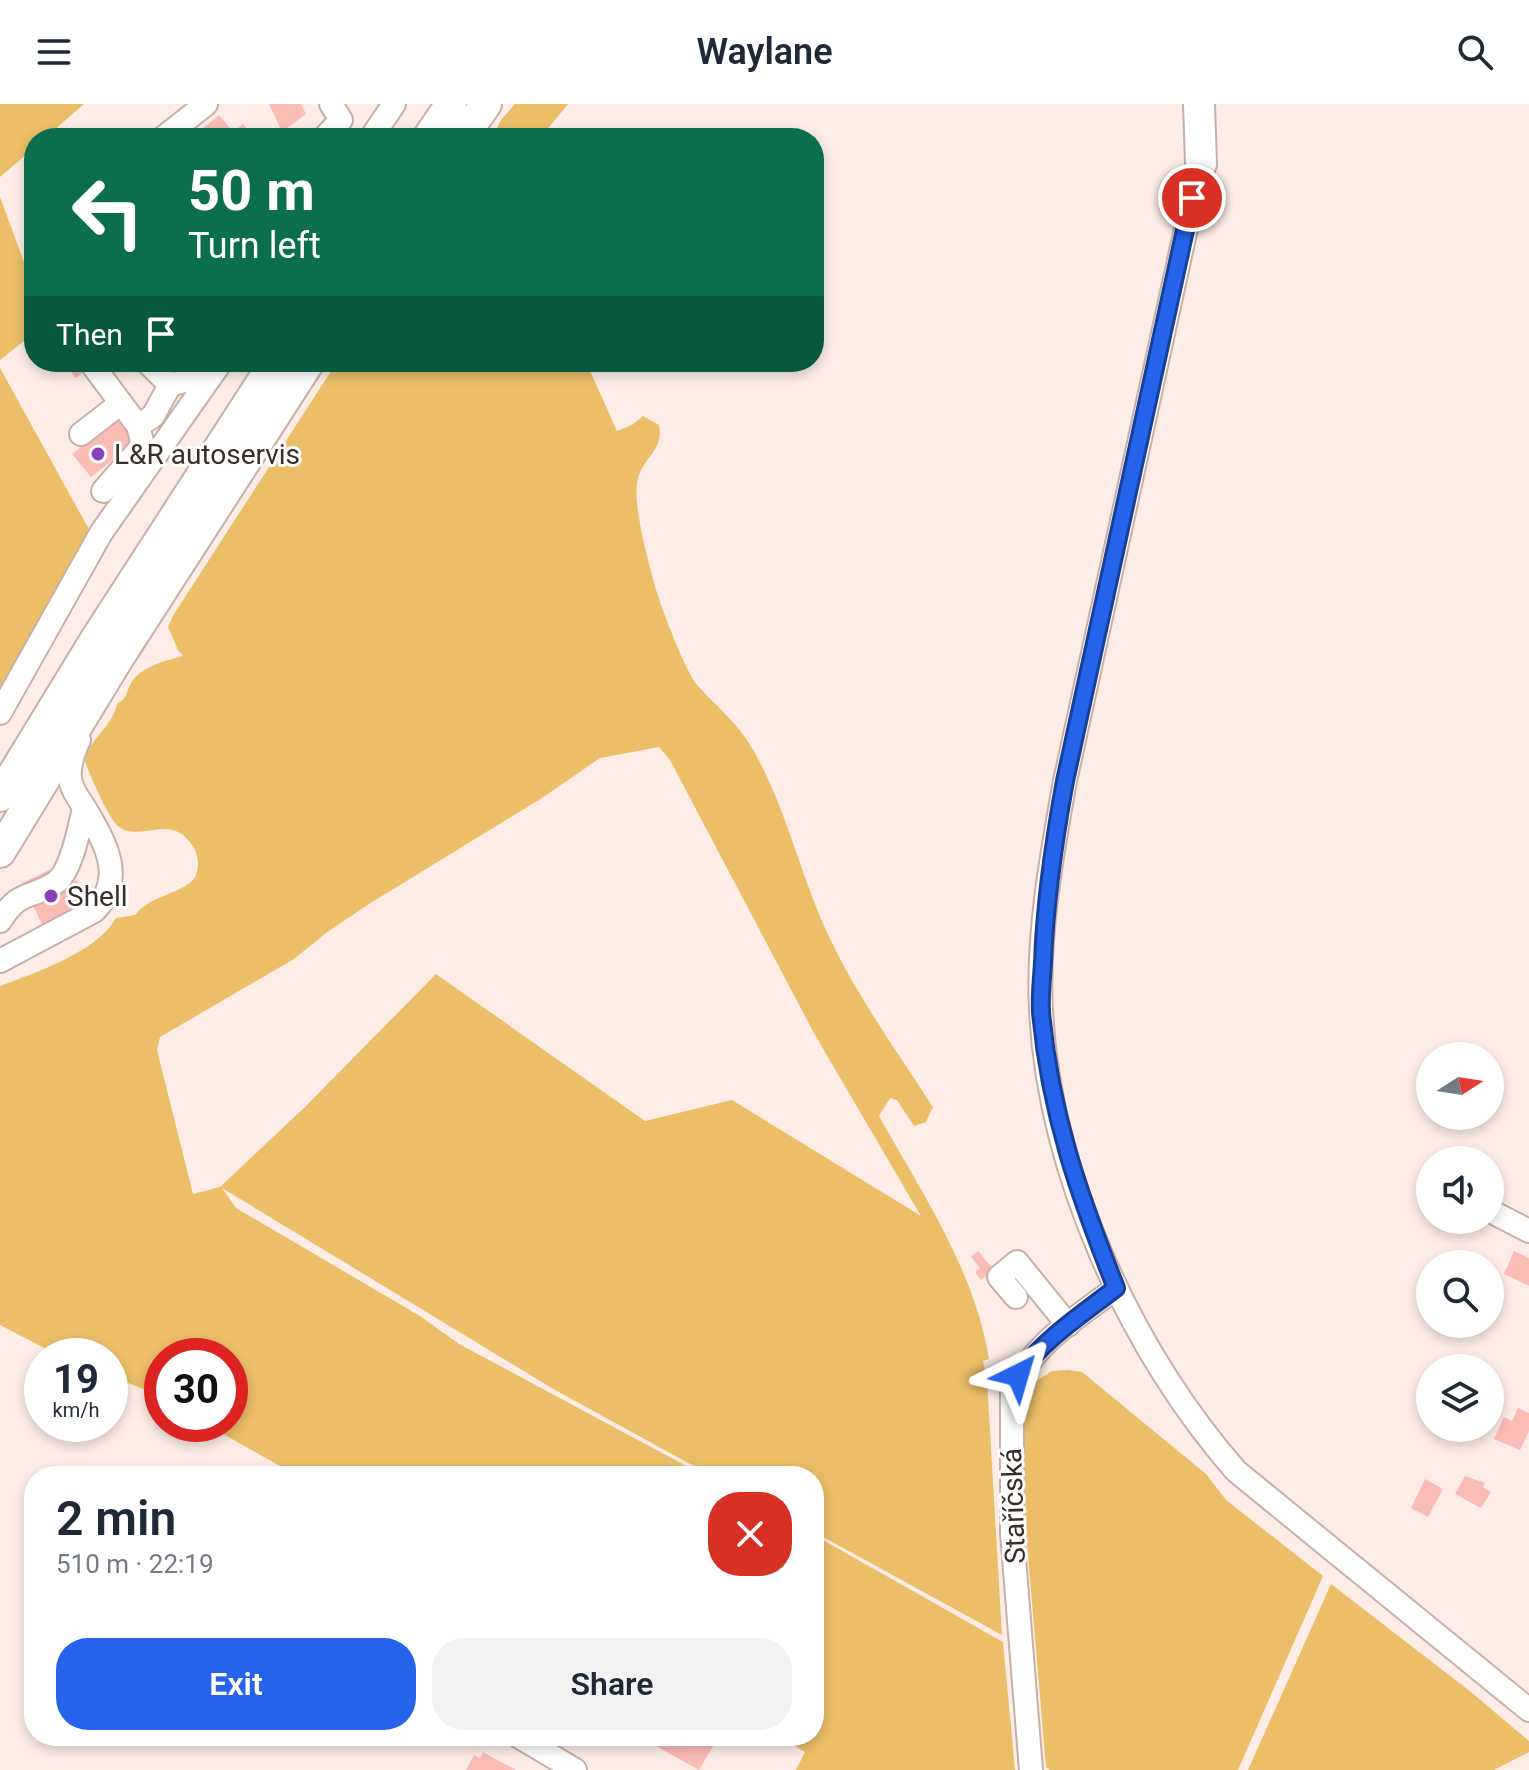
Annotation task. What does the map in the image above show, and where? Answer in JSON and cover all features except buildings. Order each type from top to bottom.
[{"type":"highway","points":[[435,128],[451,104]]},
{"type":"highway","points":[[469,128],[486,104]]},
{"type":"highway","points":[[1199,104],[1201,164]]},
{"type":"highway","points":[[0,796],[102,629],[269,372]]},
{"type":"highway","points":[[0,852],[119,657],[303,372]]},
{"type":"street","points":[[176,128],[206,104]]},
{"type":"street","points":[[331,104],[341,120],[333,128]]},
{"type":"street","points":[[378,128],[394,104]]},
{"type":"street","points":[[1209,104],[1201,164],[1053,847],[1045,919],[1041,1009],[1056,1110],[1086,1213],[1116,1288],[1178,1398],[1236,1471],[1529,1710]]},
{"type":"street","points":[[98,372],[138,426],[143,445],[103,491]]},
{"type":"street","points":[[157,372],[170,385]]},
{"type":"street","points":[[138,426],[153,416],[170,385],[206,372]]},
{"type":"street","points":[[0,713],[101,533],[214,372]]},
{"type":"street","points":[[81,434],[121,403]]},
{"type":"street","points":[[0,961],[77,922],[106,900],[113,869],[71,783],[70,767],[74,750],[119,657]]},
{"type":"street","points":[[0,921],[12,902],[58,882],[66,869],[84,808]]},
{"type":"street","points":[[1504,1218],[1529,1231]]},
{"type":"street","points":[[1016,1297],[999,1277],[1017,1262],[1068,1325]]},
{"type":"street","name":"Staříčská","points":[[1031,1770],[1012,1533],[1012,1394],[1018,1375],[1032,1356],[1116,1288]]},
{"type":"street","points":[[535,1746],[575,1770]]},
{"type":"shaded area","points":[[0,104],[84,104],[56,128],[24,128],[24,157],[0,177]]},
{"type":"shaded area","points":[[515,104],[568,104],[548,128],[497,128]]},
{"type":"shaded area","points":[[0,197],[24,262],[24,341],[0,360]]},
{"type":"shaded area","points":[[0,368],[91,533],[0,688]]},
{"type":"shaded area","points":[[331,372],[590,372],[617,431],[643,416],[659,425],[658,442],[642,468],[637,495],[649,563],[674,638],[693,679],[737,726],[756,755],[842,963],[933,1107],[926,1122],[914,1126],[897,1100],[890,1098],[879,1116],[945,1233],[982,1326],[989,1359],[983,1361],[987,1380],[1002,1635],[824,1537],[824,1466],[694,1466],[555,1390],[222,1188],[236,1208],[420,1316],[459,1344],[686,1466],[280,1466],[237,1442],[248,1442],[248,1338],[144,1338],[144,1390],[128,1383],[128,1338],[25,1338],[0,1325],[0,986],[64,960],[95,941],[116,918],[135,915],[149,903],[194,878],[198,862],[188,840],[171,830],[134,832],[118,826],[104,805],[84,759],[135,677],[154,665],[183,656],[168,627],[174,614]],"holes":[[[659,747],[670,760],[815,1035],[921,1216],[732,1100],[645,1121],[436,974],[305,1107],[220,1187],[193,1194],[157,1050],[160,1037],[294,959],[369,904],[542,798],[600,758]]]},
{"type":"shaded area","points":[[1052,1371],[1082,1372],[1206,1474],[1226,1500],[1323,1576],[1238,1770],[1050,1770],[1046,1767],[1025,1520],[1024,1406],[1033,1383]]},
{"type":"shaded area","points":[[824,1541],[1003,1642],[1015,1770],[796,1770],[805,1752],[795,1746],[824,1746]]},
{"type":"shaded area","points":[[1331,1584],[1529,1741],[1529,1752],[1494,1770],[1248,1770]]},
{"type":"place","name":"L&R autoservis","points":[[98,454]]},
{"type":"place","name":"Shell","points":[[51,896]]},
{"type":"route","points":[[1018,1375],[1049,1340],[1116,1288],[1086,1213],[1062,1139],[1048,1068],[1041,1009],[1045,919],[1053,847],[1065,781],[1192,198]]}]
